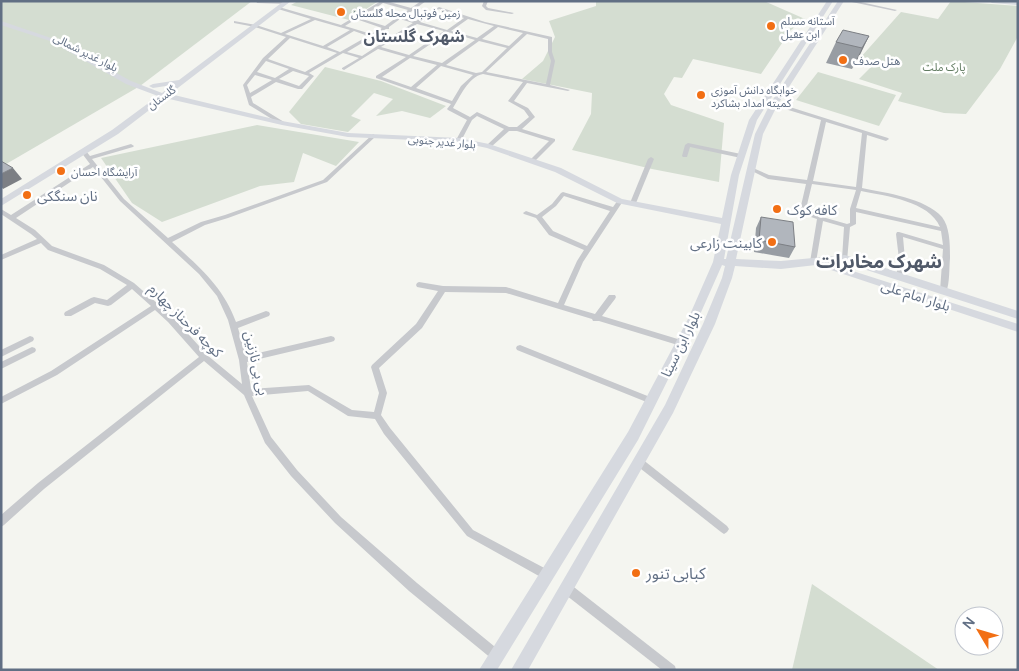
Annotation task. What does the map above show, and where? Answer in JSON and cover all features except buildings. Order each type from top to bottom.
[{"type":"main road","name":"بلوار ابن سینا","points":[[487,670],[633,436],[652,401],[718,262],[740,156],[753,120],[830,1]]},
{"type":"main road","name":"بلوار ابن سینا","points":[[519,670],[669,408],[687,371],[709,324],[731,263],[759,134],[774,104],[841,1]]},
{"type":"main road","points":[[992,1],[1018,3]]},
{"type":"main road","name":"گلستان","points":[[1,197],[89,158],[135,116],[285,4]]},
{"type":"main road","name":"بلوار غدیر شمالی","points":[[1,17],[66,40],[165,94]]},
{"type":"main road","name":"بلوار غدیر شمالی","points":[[3,25],[52,40],[143,96],[165,94]]},
{"type":"main road","points":[[153,86],[183,81]]},
{"type":"main road","name":"بلوار غدیر جنوبی","points":[[165,94],[282,123],[348,134],[459,140],[489,146],[558,170],[620,201],[727,222]]},
{"type":"main road","points":[[135,116],[143,96]]},
{"type":"main road","name":"گلستان","points":[[1,203],[28,185]]},
{"type":"main road","name":"بلوار امام علی","points":[[718,262],[781,264],[846,259],[1018,315]]},
{"type":"main road","name":"بلوار امام علی","points":[[813,262],[1018,328]]},
{"type":"street","points":[[306,74],[386,27],[424,1]]},
{"type":"street","points":[[486,1],[484,6],[487,8],[512,14]]},
{"type":"street","points":[[849,1],[895,10]]},
{"type":"street","points":[[257,2],[285,4],[314,19],[388,40]]},
{"type":"street","points":[[341,27],[383,2],[413,10]]},
{"type":"street","points":[[344,69],[439,8],[467,18],[550,38],[550,52],[554,61],[548,86]]},
{"type":"street","points":[[370,10],[445,32],[510,48]]},
{"type":"street","points":[[356,18],[401,31]]},
{"type":"street","points":[[453,103],[378,77],[467,18]]},
{"type":"street","points":[[281,34],[314,19]]},
{"type":"street","points":[[235,22],[256,26],[323,48],[362,57]]},
{"type":"street","points":[[412,89],[475,40],[497,26]]},
{"type":"street","points":[[323,48],[353,30]]},
{"type":"street","points":[[483,73],[526,33]]},
{"type":"street","points":[[282,123],[251,104],[245,86],[265,59],[289,37]]},
{"type":"street","points":[[378,48],[476,74],[483,73],[568,90]]},
{"type":"street","points":[[255,73],[300,88],[312,76],[265,59]]},
{"type":"street","points":[[249,96],[293,69]]},
{"type":"street","points":[[470,119],[450,110],[463,87],[476,74]]},
{"type":"street","points":[[518,129],[532,117],[526,109],[511,102],[526,82]]},
{"type":"street","points":[[774,104],[886,139]]},
{"type":"street","points":[[459,140],[470,119],[477,114],[508,129],[518,129],[553,140],[532,161]]},
{"type":"street","points":[[824,120],[804,210],[806,214],[847,226],[853,224],[853,209],[859,189],[865,133]]},
{"type":"street","points":[[489,146],[508,129]]},
{"type":"street","points":[[167,242],[209,221],[226,218],[326,181],[373,136]]},
{"type":"street","points":[[11,218],[89,158],[131,146]]},
{"type":"street","points":[[685,156],[688,146],[740,156]]},
{"type":"street","name":"بی بی نازنین","points":[[89,158],[122,200],[202,272],[220,295],[234,326],[243,360],[248,393],[268,440],[300,480],[338,520],[406,581],[496,655]]},
{"type":"street","points":[[633,203],[651,159]]},
{"type":"street","points":[[751,169],[768,177],[859,189],[892,196],[927,209],[939,217],[944,230],[946,248],[944,291]]},
{"type":"street","points":[[538,217],[554,205],[563,194],[614,210]]},
{"type":"street","points":[[560,306],[575,271],[620,201]]},
{"type":"street","points":[[853,209],[944,230]]},
{"type":"street","name":"کوچه فرحناز چهارم","points":[[1,211],[50,248],[102,267],[132,285],[156,306],[204,357],[248,393]]},
{"type":"street","points":[[526,213],[538,217],[551,234],[588,249]]},
{"type":"street","points":[[813,262],[820,218]]},
{"type":"street","points":[[846,259],[847,226]]},
{"type":"street","points":[[899,276],[902,259],[899,234],[946,248]]},
{"type":"street","points":[[1,258],[41,240]]},
{"type":"street","points":[[68,314],[94,300],[108,303],[132,285]]},
{"type":"street","points":[[419,285],[443,290],[506,290],[596,319],[681,343]]},
{"type":"street","points":[[376,416],[383,393],[376,367],[419,326],[443,290]]},
{"type":"street","points":[[596,319],[612,297]]},
{"type":"street","points":[[1,401],[54,373],[156,306]]},
{"type":"street","points":[[234,326],[266,314]]},
{"type":"street","points":[[1,354],[30,339]]},
{"type":"street","points":[[243,360],[330,339]]},
{"type":"street","points":[[520,348],[652,401]]},
{"type":"street","points":[[1,366],[32,350]]},
{"type":"street","points":[[1,522],[41,486],[204,357]]},
{"type":"street","points":[[248,393],[308,388],[351,413],[376,416],[470,533],[546,575]]},
{"type":"street","points":[[638,462],[724,530]]},
{"type":"street","points":[[566,588],[671,670]]},
{"type":"green space","points":[[1,1],[252,1],[140,86],[1,167]]},
{"type":"green space","name":"زمین فوتبال محله گلستان","points":[[298,1],[377,2],[349,20],[291,5]]},
{"type":"green space","points":[[596,1],[764,1],[805,19],[791,30],[761,74],[693,59],[682,78],[674,77],[664,94],[671,105],[724,123],[719,182],[652,169],[572,150],[591,114],[592,93],[522,79],[543,61],[555,37],[549,21],[596,6]]},
{"type":"green space","name":"پارک ملت","points":[[951,1],[1018,6],[1017,38],[1000,69],[966,114],[944,113],[898,101],[902,93],[859,79],[876,62],[861,57],[901,12],[938,19]]},
{"type":"green space","points":[[325,67],[381,81],[446,106],[430,118],[402,111],[376,116],[393,99],[374,93],[351,116],[361,120],[348,132],[301,124],[289,112]]},
{"type":"green space","points":[[818,72],[896,95],[879,126],[796,100]]},
{"type":"green space","points":[[257,125],[359,142],[336,166],[303,153],[294,182],[260,186],[162,222],[132,203],[101,158]]},
{"type":"green space","points":[[812,584],[939,670],[792,670]]},
{"type":"place","name":"زمین فوتبال محله گلستان","points":[[341,12]]},
{"type":"place","name":"آستانه مسلم ابن عقیل","points":[[771,26]]},
{"type":"place","name":"هتل صدف","points":[[843,60]]},
{"type":"place","name":"خوابگاه دانش آموزی کمیته امداد بشاکرد","points":[[701,95]]},
{"type":"place","name":"آرایشگاه احسان","points":[[61,171]]},
{"type":"place","name":"نان سنگکی","points":[[27,195]]},
{"type":"place","name":"کافه کوک","points":[[777,209]]},
{"type":"place","name":"کابینت زارعی","points":[[772,242]]},
{"type":"place","name":"کبابی تنور","points":[[636,573]]},
{"type":"district","name":"شهرک گلستان","points":[[414,36]]},
{"type":"district","name":"شهرک مخابرات","points":[[879,261]]}]
